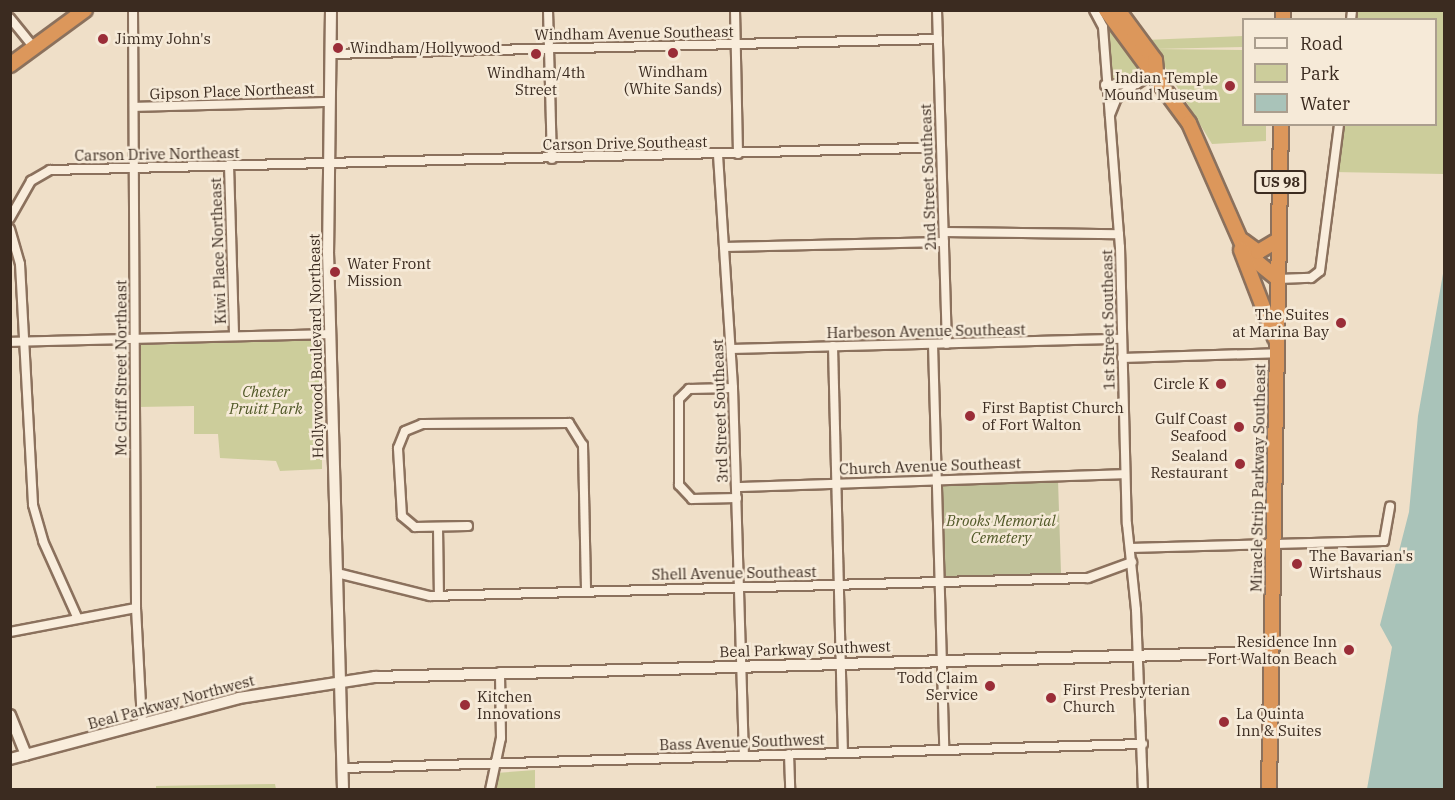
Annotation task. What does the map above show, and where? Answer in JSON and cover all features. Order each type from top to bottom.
[{"type":"highway","points":[[10,65],[85,10]]},
{"type":"highway","points":[[1118,10],[1155,60],[1156,72]]},
{"type":"highway","points":[[1104,15],[1122,39],[1156,72],[1209,162],[1240,239],[1254,263],[1278,279]]},
{"type":"highway","name":"Miracle Strip Parkway Southeast","points":[[1272,652],[1281,126]]},
{"type":"highway","points":[[1240,239],[1258,252],[1278,240]]},
{"type":"highway","points":[[1240,239],[1242,258],[1277,348]]},
{"type":"highway","name":"US 98","points":[[1269,789],[1272,652]]},
{"type":"main road","name":"Hollywood Boulevard Northeast","points":[[331,10],[330,334],[343,789]]},
{"type":"main road","name":"Beal Parkway Southwest","points":[[340,680],[500,672],[1272,652]]},
{"type":"main road","name":"Beal Parkway Northwest","points":[[10,759],[250,696],[340,680]]},
{"type":"main road","points":[[10,715],[26,755]]},
{"type":"street","name":"Mc Griff Street Northeast","points":[[133,10],[136,608],[142,724]]},
{"type":"street","points":[[548,10],[552,159]]},
{"type":"street","points":[[735,10],[738,154]]},
{"type":"street","name":"2nd Street Southeast","points":[[937,10],[947,344]]},
{"type":"street","points":[[1094,10],[1104,15]]},
{"type":"street","name":"1st Street Southeast","points":[[1104,15],[1105,85],[1119,234],[1125,474],[1139,655],[1143,789]]},
{"type":"street","points":[[10,18],[34,48]]},
{"type":"street","name":"Windham Avenue Southeast","points":[[330,54],[938,39]]},
{"type":"street","points":[[1109,120],[1117,98],[1156,72]]},
{"type":"street","points":[[1105,85],[1137,84]]},
{"type":"street","name":"Gipson Place Northeast","points":[[134,107],[330,102]]},
{"type":"street","points":[[1278,279],[1311,278],[1320,271],[1339,126]]},
{"type":"street","name":"Carson Drive Southeast","points":[[329,163],[718,155],[921,148]]},
{"type":"street","name":"3rd Street Southeast","points":[[718,155],[734,388],[744,755]]},
{"type":"street","name":"Carson Drive Northeast","points":[[10,218],[31,181],[46,171],[329,163]]},
{"type":"street","name":"Kiwi Place Northeast","points":[[229,165],[234,336]]},
{"type":"street","points":[[10,229],[20,264],[33,504],[43,541],[78,619]]},
{"type":"street","points":[[944,232],[1119,234]]},
{"type":"street","points":[[724,248],[944,242]]},
{"type":"street","points":[[10,342],[330,334]]},
{"type":"street","name":"Harbeson Avenue Southeast","points":[[731,349],[1122,339]]},
{"type":"street","points":[[933,344],[944,749]]},
{"type":"street","points":[[833,346],[843,752]]},
{"type":"street","points":[[1122,358],[1277,348]]},
{"type":"street","points":[[734,388],[689,389],[679,399],[679,485],[692,499],[737,498]]},
{"type":"street","points":[[468,526],[416,527],[400,513],[398,448],[405,431],[422,424],[569,423],[583,445],[586,591]]},
{"type":"street","name":"Church Avenue Southeast","points":[[736,487],[1125,474]]},
{"type":"street","points":[[1130,548],[1384,541],[1390,507]]},
{"type":"street","points":[[438,527],[439,596]]},
{"type":"street","name":"Shell Avenue Southeast","points":[[337,573],[439,596],[1088,578],[1132,562]]},
{"type":"street","points":[[10,632],[136,608]]},
{"type":"street","points":[[490,789],[496,764],[500,672]]},
{"type":"street","name":"Bass Avenue Southwest","points":[[343,768],[1143,744]]},
{"type":"street","points":[[789,754],[790,789]]},
{"type":"green space","points":[[1352,11],[1444,11],[1444,174],[1333,172],[1339,126],[1437,126],[1437,18],[1351,18]]},
{"type":"green space","points":[[1107,20],[1143,67],[1137,80],[1108,81]]},
{"type":"green space","points":[[1242,36],[1242,47],[1152,49],[1145,40]]},
{"type":"green space","points":[[1154,49],[1242,50],[1242,126],[1266,126],[1266,141],[1212,144]]},
{"type":"green space","name":"Chester Pruitt Park","points":[[322,340],[322,469],[280,471],[276,461],[220,458],[218,434],[194,434],[194,406],[137,407],[141,345]]},
{"type":"green space","name":"Brooks Memorial Cemetery","points":[[1058,480],[1061,573],[944,577],[940,484]]},
{"type":"green space","points":[[535,770],[535,789],[493,790],[496,773]]},
{"type":"green space","points":[[275,784],[276,789],[156,789],[156,786]]},
{"type":"water","points":[[1444,268],[1444,789],[1367,789],[1392,647],[1380,625],[1409,512],[1418,416]]},
{"type":"place","name":"Jimmy John's","points":[[103,39]]},
{"type":"place","name":"Windham/Hollywood","points":[[338,48]]},
{"type":"place","name":"Windham (White Sands)","points":[[673,53]]},
{"type":"place","name":"Windham/4th Street","points":[[536,54]]},
{"type":"place","name":"Indian Temple Mound Museum","points":[[1230,86]]},
{"type":"place","name":"Water Front Mission","points":[[335,272]]},
{"type":"place","name":"The Suites at Marina Bay","points":[[1341,323]]},
{"type":"place","name":"Circle K","points":[[1221,384]]},
{"type":"place","name":"First Baptist Church of Fort Walton","points":[[970,416]]},
{"type":"place","name":"Gulf Coast Seafood","points":[[1239,427]]},
{"type":"place","name":"Sealand Restaurant","points":[[1240,464]]},
{"type":"place","name":"The Bavarian's Wirtshaus","points":[[1297,564]]},
{"type":"place","name":"Residence Inn Fort Walton Beach","points":[[1349,650]]},
{"type":"place","name":"Todd Claim Service","points":[[990,686]]},
{"type":"place","name":"First Presbyterian Church","points":[[1051,698]]},
{"type":"place","name":"Kitchen Innovations","points":[[465,705]]},
{"type":"place","name":"La Quinta Inn & Suites","points":[[1224,722]]}]
